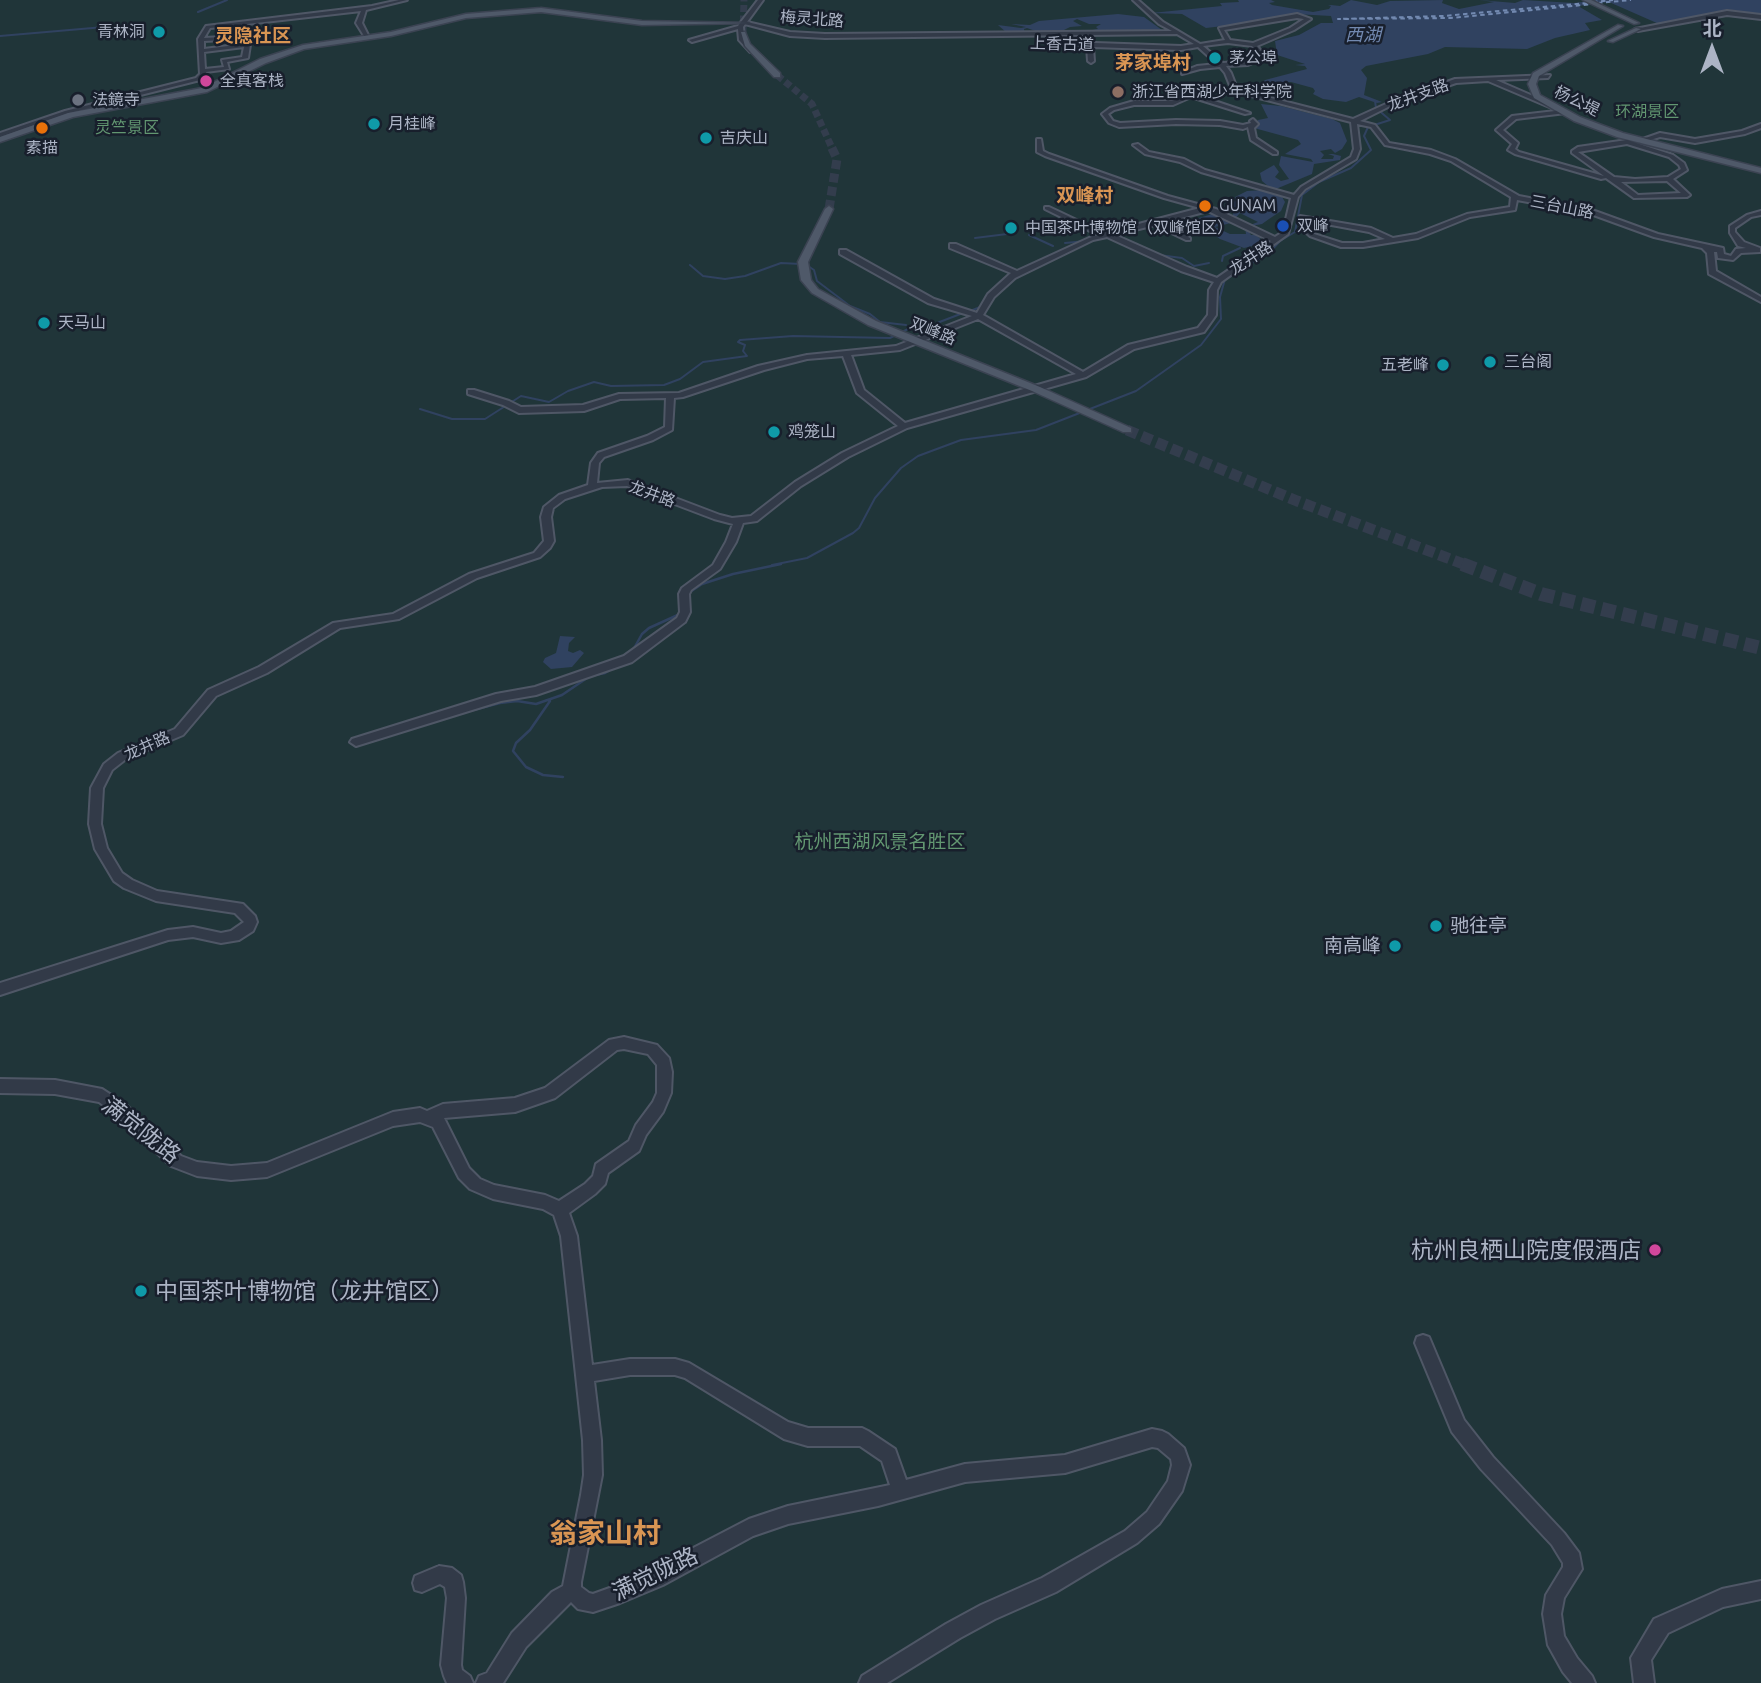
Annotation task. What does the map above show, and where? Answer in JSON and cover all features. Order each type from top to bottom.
[{"type":"main road","points":[[1589,2],[1616,17],[1619,24],[1637,26]]},
{"type":"main road","points":[[1589,2],[1637,26]]},
{"type":"main road","name":"梅灵北路","points":[[0,140],[71,115],[213,88],[263,61],[288,52],[400,32],[466,16],[502,11],[561,11],[599,19],[743,28]]},
{"type":"main road","name":"杨公堤","points":[[1619,24],[1536,75],[1532,85],[1537,96],[1560,109],[1642,141],[1761,169]]},
{"type":"main road","name":"杨公堤","points":[[1560,109],[1545,95],[1541,86],[1548,76],[1637,26]]},
{"type":"main road","points":[[743,28],[747,45],[777,75]]},
{"type":"main road","name":"双峰路","points":[[829,209],[809,245],[803,264],[809,286],[825,299],[900,335],[1036,389],[1126,430]]},
{"type":"street","points":[[0,135],[67,112],[180,86],[198,79],[202,62],[201,40],[208,27],[364,9],[405,0]]},
{"type":"street","points":[[692,40],[743,28],[761,0]]},
{"type":"street","points":[[1135,0],[1221,64],[1233,87],[1248,95],[1354,121],[1357,149],[1354,158],[1313,180],[1296,197],[1203,171],[1182,160],[1147,153],[1136,145]]},
{"type":"street","points":[[355,1],[364,9]]},
{"type":"street","points":[[364,9],[359,23],[366,37]]},
{"type":"street","points":[[1637,26],[1653,26],[1727,13],[1761,17]]},
{"type":"street","points":[[1297,16],[1308,19],[1254,45],[1228,41],[1221,29],[1297,16]]},
{"type":"street","points":[[244,24],[245,50]]},
{"type":"street","name":"梅灵北路","points":[[743,28],[790,34],[966,36],[1177,33]]},
{"type":"street","name":"上香古道","points":[[966,36],[971,39],[1036,43]]},
{"type":"street","points":[[201,40],[246,37]]},
{"type":"street","name":"上香古道","points":[[1057,43],[1201,47],[1228,41]]},
{"type":"street","points":[[1090,45],[1091,61]]},
{"type":"street","points":[[1184,73],[1196,68],[1248,63],[1263,58],[1254,45]]},
{"type":"street","points":[[202,62],[245,50]]},
{"type":"street","points":[[202,62],[224,64],[245,50]]},
{"type":"street","points":[[202,62],[210,59]]},
{"type":"street","points":[[202,62],[224,64]]},
{"type":"street","name":"龙井支路","points":[[1354,121],[1455,81],[1548,76]]},
{"type":"street","points":[[1484,78],[1560,109]]},
{"type":"street","points":[[1191,95],[1247,113],[1255,124],[1243,127],[1220,123],[1176,122],[1119,125],[1111,122],[1105,114],[1112,109],[1134,103],[1173,103],[1191,95]]},
{"type":"street","points":[[1247,113],[1250,102],[1248,95]]},
{"type":"street","points":[[1560,109],[1518,116],[1499,130],[1516,144],[1511,150],[1517,153],[1614,180],[1670,179],[1684,170],[1682,164],[1642,141]]},
{"type":"street","name":"三台山路","points":[[1354,121],[1377,129],[1380,138],[1387,144],[1431,152],[1453,160],[1514,197],[1590,211],[1656,236],[1709,249]]},
{"type":"street","points":[[1255,124],[1251,128],[1254,139],[1275,153]]},
{"type":"street","points":[[1670,179],[1687,195],[1636,197],[1575,151],[1620,142],[1642,141],[1660,135],[1695,141],[1743,133],[1761,126]]},
{"type":"street","points":[[1039,140],[1040,152],[1047,155],[1229,217],[1277,241]]},
{"type":"street","name":"龙井路","points":[[0,989],[168,935],[192,932],[222,937],[234,936],[248,927],[251,922],[249,916],[238,908],[156,896],[128,884],[118,877],[101,849],[95,824],[97,788],[108,767],[122,756],[179,732],[212,693],[263,670],[326,629],[348,622],[395,617],[473,576],[537,555],[549,541],[546,517],[549,507],[562,497],[592,486],[628,483],[717,517],[738,521],[754,519],[798,484],[845,455],[904,426],[1083,375],[1131,347],[1200,330],[1212,315],[1213,290],[1218,281],[1286,233],[1295,216],[1296,197]]},
{"type":"street","points":[[1308,218],[1304,230],[1341,245],[1392,240],[1418,236],[1469,215],[1513,209],[1514,197]]},
{"type":"street","points":[[1047,208],[1184,269],[1218,281]]},
{"type":"street","points":[[471,392],[523,411],[573,409],[625,396],[680,395],[761,368],[807,357],[882,351],[915,341],[976,310],[1003,284],[1018,274],[1086,241],[1206,209]]},
{"type":"street","points":[[1759,251],[1741,244],[1732,232],[1732,227],[1749,216],[1761,213]]},
{"type":"street","points":[[1295,216],[1371,230],[1392,240]]},
{"type":"street","points":[[1605,223],[1615,219]]},
{"type":"street","points":[[1157,223],[1188,239]]},
{"type":"street","points":[[953,246],[1018,274]]},
{"type":"street","points":[[1759,251],[1743,250],[1734,258],[1721,256],[1720,250],[1709,249],[1713,272],[1716,275],[1761,300]]},
{"type":"street","points":[[843,251],[932,301],[976,310],[1083,375]]},
{"type":"street","points":[[846,353],[860,391],[904,426]]},
{"type":"street","points":[[592,486],[595,463],[601,455],[650,438],[669,428],[670,396]]},
{"type":"street","points":[[356,742],[499,696],[537,691],[628,659],[681,620],[685,612],[684,594],[687,588],[717,567],[731,542],[738,521]]},
{"type":"street","name":"满觉陇路","points":[[0,1086],[55,1087],[102,1096],[120,1108],[176,1161],[197,1169],[231,1173],[267,1170],[408,1115],[429,1117],[443,1111],[515,1105],[550,1093],[614,1044],[652,1049],[664,1063],[666,1072],[664,1093],[658,1107],[641,1130],[634,1146],[601,1169],[600,1179],[560,1210]]},
{"type":"street","points":[[429,1117],[443,1130],[464,1173],[475,1184],[493,1192],[545,1202],[560,1210],[569,1236],[585,1374],[593,1475],[572,1591],[559,1599],[519,1640],[494,1680],[486,1683]]},
{"type":"street","points":[[1423,1343],[1458,1426],[1487,1463],[1558,1539],[1572,1560],[1573,1569],[1555,1595],[1552,1615],[1555,1638],[1570,1665],[1585,1683]]},
{"type":"street","points":[[585,1374],[630,1367],[675,1367],[690,1371],[784,1430],[808,1437],[862,1437],[878,1446],[889,1455],[901,1491]]},
{"type":"street","name":"满觉陇路","points":[[572,1591],[577,1598],[593,1603],[656,1578],[771,1519],[965,1474],[1065,1465],[1152,1438],[1171,1446],[1178,1454],[1181,1465],[1176,1485],[1166,1501],[1131,1537],[1049,1586],[988,1612],[953,1631],[869,1683]]},
{"type":"street","points":[[422,1583],[439,1575],[445,1575],[454,1582],[456,1598],[451,1665],[454,1676],[463,1683]]},
{"type":"street","points":[[1644,1683],[1642,1658],[1648,1642],[1661,1626],[1722,1598],[1761,1590]]},
{"type":"green space","name":"杭州西湖风景名胜区","points":[[0,0],[1761,0],[1761,1683],[0,1683]]},
{"type":"water","name":"西湖","points":[[1238,0],[1271,0],[1275,2],[1269,3],[1272,5],[1313,12],[1329,9],[1331,6],[1328,5],[1340,6],[1351,0],[1377,5],[1390,1],[1443,0],[1442,3],[1459,9],[1494,2],[1479,0],[1574,3],[1597,0],[1761,0],[1761,14],[1718,11],[1659,24],[1609,2],[1578,6],[1602,20],[1585,23],[1590,30],[1555,38],[1527,49],[1445,47],[1428,54],[1366,66],[1361,70],[1367,78],[1364,95],[1382,102],[1377,103],[1359,97],[1346,102],[1323,99],[1313,94],[1313,88],[1291,82],[1266,83],[1256,90],[1259,96],[1255,94],[1255,90],[1265,80],[1307,69],[1305,66],[1295,65],[1305,64],[1277,55],[1275,41],[1299,35],[1321,23],[1333,23],[1331,16],[1295,14],[1267,21],[1206,28],[1182,14],[1151,13],[1222,6],[1220,3],[1239,2]]},
{"type":"water","points":[[1118,14],[1144,17],[1162,30],[1081,32],[1098,29],[1096,27],[1101,24],[1089,24],[1077,19],[1073,21],[1082,26],[1070,27],[1060,32],[1041,33],[1027,28],[1024,29],[1025,34],[1007,33],[998,25],[1021,28],[1026,27],[1011,24],[1030,25],[1039,21]]},
{"type":"water","points":[[1261,104],[1281,106],[1332,119],[1340,123],[1347,141],[1342,149],[1335,153],[1331,149],[1320,151],[1324,155],[1321,159],[1333,159],[1334,156],[1328,154],[1333,154],[1341,156],[1340,160],[1314,164],[1312,174],[1271,191],[1281,195],[1285,202],[1281,211],[1262,224],[1246,227],[1251,235],[1256,235],[1265,243],[1244,248],[1220,239],[1212,233],[1213,228],[1202,226],[1199,218],[1212,214],[1231,219],[1235,209],[1228,203],[1236,201],[1235,197],[1247,191],[1264,190],[1268,186],[1262,181],[1260,173],[1274,165],[1279,172],[1275,177],[1281,181],[1289,179],[1279,165],[1281,156],[1313,162],[1311,159],[1285,154],[1301,144],[1298,140],[1254,128],[1258,120],[1268,118]],"holes":[[[1240,213],[1258,222],[1245,227],[1246,234],[1230,234],[1215,227],[1231,223]]]},
{"type":"water","points":[[560,636],[575,637],[569,643],[568,651],[573,653],[580,650],[584,653],[572,667],[551,669],[543,662],[545,658],[556,653]]},
{"type":"waterway","points":[[198,12],[227,0]]},
{"type":"waterway","points":[[0,36],[139,24]]},
{"type":"waterway","points":[[1239,269],[1268,254],[1280,241],[1295,232],[1302,195],[1319,182],[1351,168],[1371,150],[1364,136],[1368,127],[1390,120],[1376,108],[1375,101]]},
{"type":"waterway","points":[[975,238],[1007,234]]},
{"type":"waterway","points":[[1115,234],[1137,245]]},
{"type":"waterway","points":[[1029,235],[1053,246]]},
{"type":"waterway","points":[[1065,243],[1086,241]]},
{"type":"waterway","points":[[1222,261],[1223,256],[1240,248]]},
{"type":"waterway","points":[[1159,255],[1182,258],[1194,266],[1209,263]]},
{"type":"waterway","points":[[690,265],[703,276],[725,279],[745,276],[781,263],[801,264]]},
{"type":"waterway","points":[[808,266],[814,270],[817,281],[850,306],[870,314],[880,322],[906,325]]},
{"type":"waterway","points":[[772,565],[807,558],[853,533],[859,528],[875,498],[901,468],[918,456],[961,440],[1036,430],[1136,391],[1201,345],[1221,319],[1220,297],[1225,279]]},
{"type":"waterway","points":[[970,311],[983,306]]},
{"type":"waterway","points":[[937,323],[963,313]]},
{"type":"waterway","points":[[420,409],[452,419],[485,419],[521,396],[549,402],[568,391],[594,382],[611,386],[664,385],[680,379],[703,362],[747,356],[743,351],[745,345],[738,342],[740,340],[793,336],[890,338],[910,328]]},
{"type":"waterway","points":[[690,592],[702,584],[733,574],[781,564]]},
{"type":"waterway","points":[[632,652],[642,634],[649,628],[680,614]]},
{"type":"waterway","points":[[454,715],[500,703],[517,701],[536,704],[562,695],[590,676],[605,673],[615,667]]},
{"type":"waterway","points":[[550,701],[530,730],[516,743],[513,751],[526,767],[543,775],[563,777]]},
{"type":"waterway","points":[[373,741],[388,736]]},
{"type":"ferry route","points":[[1593,2],[1613,0]]},
{"type":"ferry route","points":[[1598,3],[1631,0]]},
{"type":"ferry route","points":[[1587,3],[1443,16],[1338,19],[1451,18],[1593,4]]},
{"type":"tunnel","points":[[743,33],[744,0]]},
{"type":"tunnel","points":[[777,75],[812,104],[832,148]]},
{"type":"tunnel","points":[[829,209],[837,159],[831,146]]},
{"type":"tunnel","points":[[1127,430],[1297,501],[1466,565]]},
{"type":"tunnel","points":[[1462,564],[1541,594],[1761,648]]},
{"type":"place","name":"青林洞","points":[[159,32]]},
{"type":"place","name":"茅公埠","points":[[1215,58]]},
{"type":"place","name":"全真客栈","points":[[206,81]]},
{"type":"place","name":"浙江省西湖少年科学院","points":[[1118,92]]},
{"type":"place","name":"法鏡寺","points":[[78,100]]},
{"type":"place","name":"月桂峰","points":[[374,124]]},
{"type":"place","name":"素描","points":[[42,128]]},
{"type":"place","name":"吉庆山","points":[[706,138]]},
{"type":"place","name":"GUNAM","points":[[1205,206]]},
{"type":"place","name":"双峰","points":[[1283,226]]},
{"type":"place","name":"中国茶叶博物馆（双峰馆区）","points":[[1011,228]]},
{"type":"place","name":"天马山","points":[[44,323]]},
{"type":"place","name":"三台阁","points":[[1490,362]]},
{"type":"place","name":"五老峰","points":[[1443,365]]},
{"type":"place","name":"鸡笼山","points":[[774,432]]},
{"type":"place","name":"驰往亭","points":[[1436,926]]},
{"type":"place","name":"南高峰","points":[[1395,946]]},
{"type":"place","name":"杭州良栖山院度假酒店","points":[[1655,1250]]},
{"type":"place","name":"中国茶叶博物馆（龙井馆区）","points":[[141,1291]]},
{"type":"district","name":"灵隐社区","points":[[253,36]]},
{"type":"district","name":"茅家埠村","points":[[1153,63]]},
{"type":"district","name":"双峰村","points":[[1085,196]]},
{"type":"district","name":"翁家山村","points":[[605,1534]]},
{"type":"park label","name":"环湖景区","points":[[1647,112]]},
{"type":"park label","name":"灵竺景区","points":[[127,128]]}]
